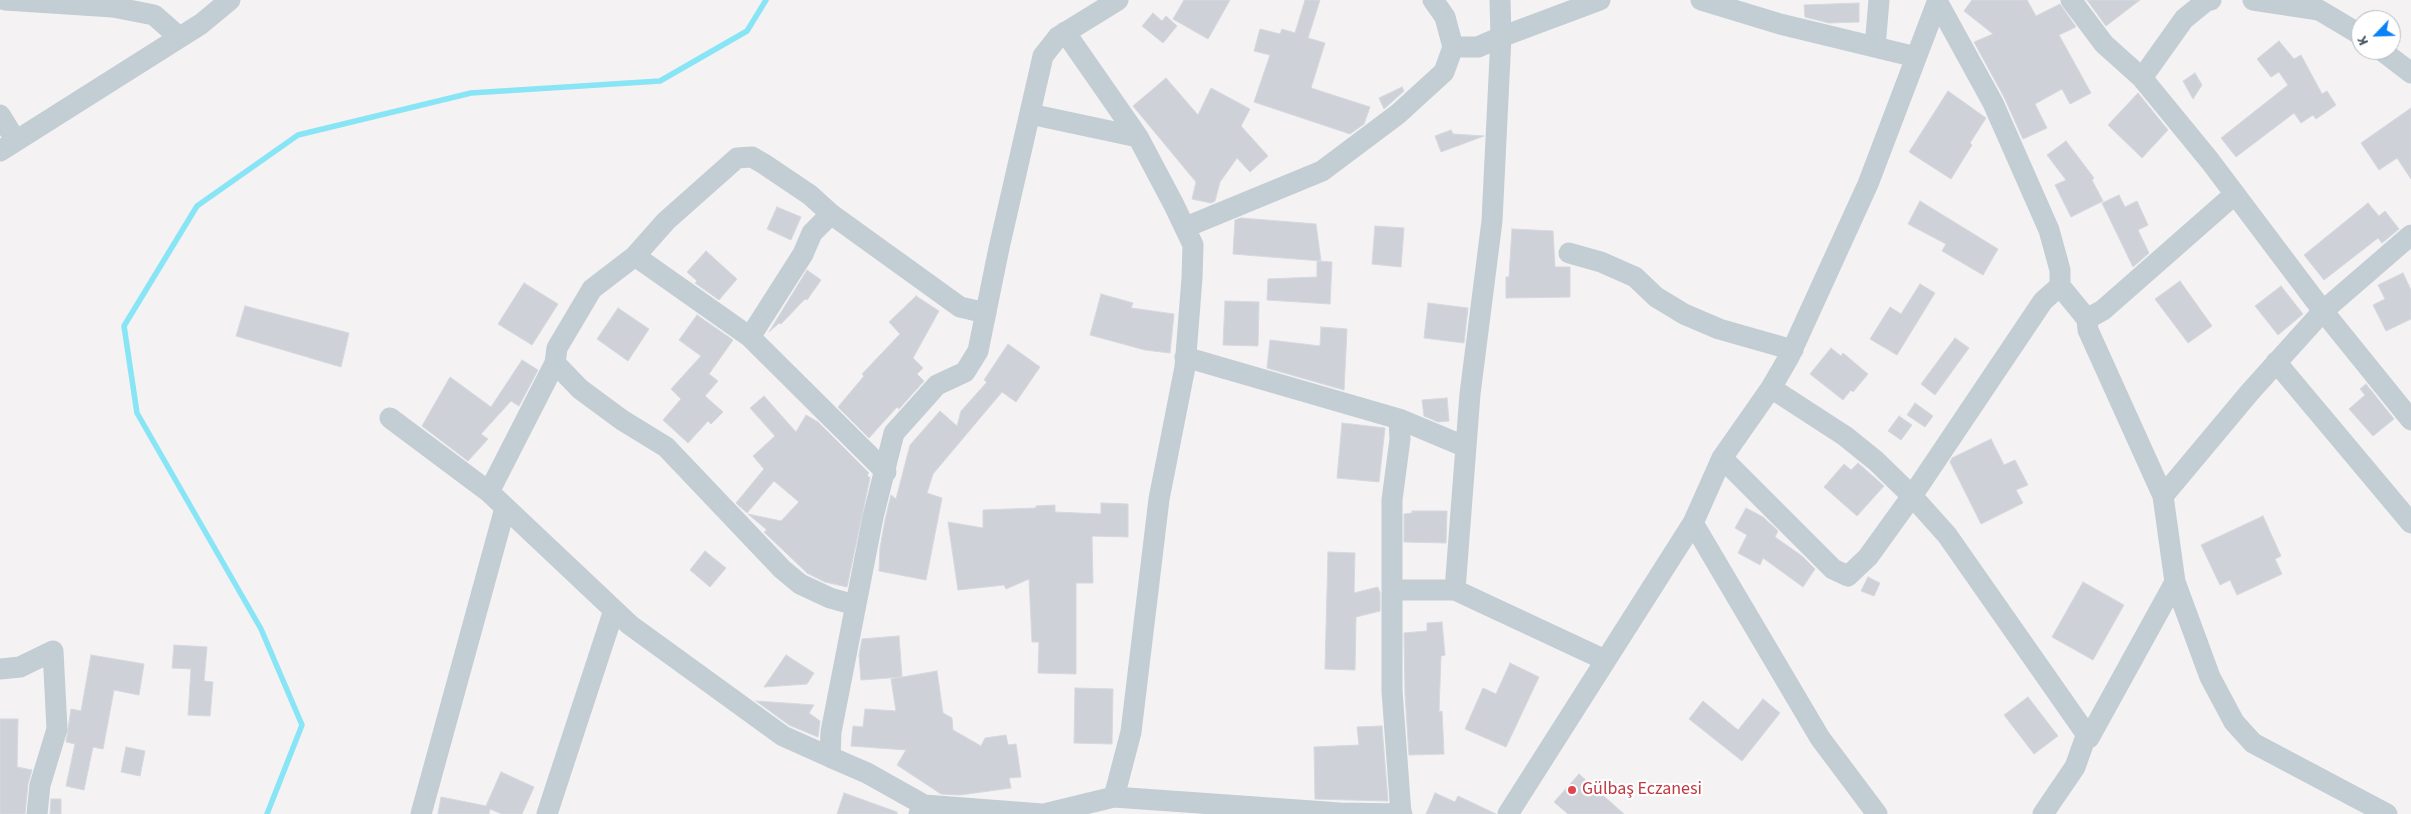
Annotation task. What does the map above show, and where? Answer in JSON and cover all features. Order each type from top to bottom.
[{"type":"street","points":[[5,0],[113,7],[154,15],[179,37]]},
{"type":"street","points":[[0,115],[8,146],[201,24],[230,0]]},
{"type":"street","points":[[830,757],[831,732],[855,605],[873,517],[886,472],[894,433],[937,385],[964,372],[978,351],[999,248],[1043,56],[1058,37],[1118,0]]},
{"type":"street","points":[[1186,227],[1322,171],[1398,114],[1444,72],[1453,47],[1445,17],[1433,0]]},
{"type":"street","points":[[1455,590],[1470,394],[1492,221],[1501,37],[1500,0]]},
{"type":"street","points":[[1453,47],[1478,47],[1600,0]]},
{"type":"street","points":[[1701,0],[1780,24],[1916,57]]},
{"type":"street","points":[[1875,47],[1879,0]]},
{"type":"street","points":[[2071,0],[2104,44],[2142,78],[2235,194],[2323,311],[2411,420]]},
{"type":"street","points":[[2142,78],[2184,19],[2206,1],[2211,0]]},
{"type":"street","points":[[2252,0],[2319,10],[2351,30]]},
{"type":"street","points":[[1508,814],[1692,523],[1722,458],[1771,388],[1793,350],[1868,184],[1937,1]]},
{"type":"street","points":[[1937,1],[1993,103],[2049,230],[2060,270],[2060,286],[2087,319],[2088,330],[2163,496],[2175,582],[2210,677],[2234,722],[2253,743],[2387,814]]},
{"type":"street","points":[[1065,32],[1138,137],[1186,227],[1192,245],[1185,357],[1159,499],[1123,804]]},
{"type":"street","points":[[2393,60],[2411,73]]},
{"type":"street","points":[[1030,114],[1138,137]]},
{"type":"street","points":[[489,492],[555,363],[557,348],[592,289],[635,256],[666,221],[737,158],[752,157],[764,164],[810,195],[831,214],[960,307],[986,313]]},
{"type":"street","points":[[2087,319],[2103,310],[2235,194]]},
{"type":"street","points":[[750,337],[803,254],[812,233],[831,214]]},
{"type":"street","points":[[2163,496],[2276,362],[2323,311],[2411,235]]},
{"type":"street","points":[[1569,253],[1601,262],[1635,277],[1656,297],[1719,329],[1793,350]]},
{"type":"street","points":[[635,256],[750,337],[886,472]]},
{"type":"street","points":[[1722,458],[1832,569],[1848,576],[1868,557],[1912,496],[2043,301],[2060,286]]},
{"type":"street","points":[[1185,357],[1399,419],[1466,447]]},
{"type":"street","points":[[2276,362],[2411,523]]},
{"type":"street","points":[[555,363],[580,389],[622,420],[666,447],[782,569],[800,584],[830,598],[855,605]]},
{"type":"street","points":[[1771,388],[1845,436],[1876,461],[1912,496],[1947,536],[2089,738]]},
{"type":"street","points":[[390,418],[489,492],[630,625],[783,736],[867,773],[922,810],[1043,814],[1123,804],[1401,814],[1392,692],[1394,590],[1392,500],[1400,439],[1399,419]]},
{"type":"street","points":[[421,814],[505,508]]},
{"type":"street","points":[[1692,523],[1820,738],[1877,814]]},
{"type":"street","points":[[2089,738],[2175,582]]},
{"type":"street","points":[[1394,590],[1455,590],[1605,660]]},
{"type":"street","points":[[547,814],[614,610]]},
{"type":"street","points":[[0,669],[20,668],[53,650],[57,729],[40,785],[37,814]]},
{"type":"street","points":[[2043,814],[2075,766],[2086,736],[2089,738]]},
{"type":"building","points":[[1184,0],[1230,0],[1208,39],[1173,19]]},
{"type":"building","points":[[1305,0],[1320,0],[1308,38],[1325,43],[1311,88],[1370,107],[1364,124],[1350,134],[1254,102],[1270,55],[1254,51],[1260,29],[1280,34],[1282,29],[1295,33]]},
{"type":"building","points":[[1972,0],[2027,0],[2036,16],[2060,4],[2076,27],[2059,35],[2091,93],[2070,104],[2062,89],[2035,104],[2047,128],[2023,139],[2004,97],[1974,42],[1993,34],[1964,11]]},
{"type":"building","points":[[2087,0],[2140,0],[2106,26]]},
{"type":"building","points":[[1859,3],[1859,22],[1829,23],[1805,17],[1804,5]]},
{"type":"building","points":[[1153,13],[1162,21],[1166,16],[1177,26],[1163,43],[1142,26]]},
{"type":"building","points":[[2279,41],[2294,59],[2301,55],[2322,94],[2327,91],[2336,105],[2316,119],[2313,115],[2301,123],[2294,113],[2236,157],[2221,138],[2288,85],[2279,72],[2271,77],[2257,59]]},
{"type":"building","points":[[2195,73],[2202,85],[2193,99],[2183,81]]},
{"type":"building","points":[[1166,78],[1198,115],[1211,88],[1250,109],[1241,126],[1268,156],[1250,172],[1237,158],[1220,182],[1215,201],[1211,203],[1192,199],[1196,182],[1133,106]]},
{"type":"building","points":[[1402,87],[1404,91],[1384,109],[1379,98]]},
{"type":"building","points":[[1948,91],[1986,118],[1951,179],[1909,152]]},
{"type":"building","points":[[2138,93],[2168,130],[2142,158],[2108,125]]},
{"type":"building","points":[[2411,108],[2411,179],[2397,158],[2379,170],[2361,143]]},
{"type":"building","points":[[1451,130],[1453,134],[1484,136],[1441,152],[1435,136]]},
{"type":"building","points":[[2066,141],[2094,178],[2092,180],[2103,201],[2071,217],[2055,185],[2066,180],[2047,155]]},
{"type":"building","points":[[2119,195],[2125,207],[2137,201],[2148,225],[2138,230],[2149,253],[2133,267],[2102,203]]},
{"type":"building","points":[[1920,201],[1998,249],[1983,275],[1942,251],[1946,244],[1908,224]]},
{"type":"building","points":[[2368,203],[2379,216],[2385,211],[2399,229],[2382,243],[2378,238],[2324,280],[2304,255]]},
{"type":"building","points":[[777,207],[801,217],[791,240],[767,229]]},
{"type":"building","points":[[1241,218],[1316,224],[1321,261],[1233,254],[1235,220]]},
{"type":"building","points":[[1375,226],[1404,228],[1401,267],[1372,264]]},
{"type":"building","points":[[1512,229],[1553,231],[1555,267],[1570,267],[1570,297],[1506,298],[1506,277],[1509,277]]},
{"type":"building","points":[[706,251],[737,279],[719,300],[695,283],[697,281],[687,272]]},
{"type":"building","points":[[1317,261],[1332,262],[1330,304],[1267,300],[1268,279],[1317,277]]},
{"type":"building","points":[[807,270],[821,280],[807,300],[805,299],[781,324],[779,323],[769,332]]},
{"type":"building","points":[[2403,273],[2411,290],[2411,319],[2386,331],[2373,305],[2385,299],[2378,285]]},
{"type":"building","points":[[2180,281],[2212,326],[2188,343],[2155,299]]},
{"type":"building","points":[[524,283],[558,304],[532,345],[498,324]]},
{"type":"building","points":[[1920,284],[1935,293],[1897,355],[1870,339],[1890,307],[1901,314]]},
{"type":"building","points":[[2281,286],[2303,314],[2278,335],[2255,306]]},
{"type":"building","points":[[1101,294],[1133,303],[1131,308],[1174,314],[1170,353],[1145,350],[1090,335]]},
{"type":"building","points":[[916,296],[939,311],[913,358],[923,368],[917,374],[924,381],[869,438],[838,407],[864,376],[862,374],[900,334],[889,322]]},
{"type":"building","points":[[1225,301],[1259,302],[1258,346],[1223,345]]},
{"type":"building","points":[[1428,303],[1468,308],[1464,343],[1424,338]]},
{"type":"building","points":[[245,306],[349,333],[341,367],[236,336]]},
{"type":"building","points":[[618,308],[649,329],[628,361],[597,339]]},
{"type":"building","points":[[697,315],[733,340],[709,374],[718,381],[705,396],[723,412],[711,424],[708,421],[688,443],[663,420],[681,399],[671,389],[701,356],[679,340]]},
{"type":"building","points":[[1321,327],[1347,329],[1344,390],[1267,368],[1270,340],[1320,346]]},
{"type":"building","points":[[1955,338],[1969,348],[1935,395],[1921,384]]},
{"type":"building","points":[[1008,344],[1040,367],[1016,402],[1002,392],[933,474],[927,493],[942,498],[926,580],[879,571],[880,548],[891,495],[896,499],[910,445],[940,411],[957,426],[961,411],[987,382],[984,380]]},
{"type":"building","points":[[1831,348],[1841,356],[1843,353],[1868,374],[1853,392],[1851,390],[1843,400],[1810,374]]},
{"type":"building","points":[[522,360],[538,370],[519,406],[511,401],[481,434],[488,439],[468,461],[422,426],[450,377],[491,407]]},
{"type":"building","points":[[2366,384],[2394,419],[2373,436],[2349,409],[2365,395],[2360,389]]},
{"type":"building","points":[[764,396],[796,432],[806,415],[818,422],[869,473],[867,475],[870,478],[847,587],[825,582],[807,573],[764,532],[767,530],[748,514],[781,521],[799,502],[774,481],[747,513],[736,503],[764,469],[753,456],[775,436],[750,408]]},
{"type":"building","points":[[1447,398],[1449,421],[1438,422],[1424,416],[1422,400]]},
{"type":"building","points":[[1915,403],[1933,416],[1925,427],[1907,415]]},
{"type":"building","points":[[1899,416],[1912,425],[1901,440],[1888,431]]},
{"type":"building","points":[[1342,423],[1385,428],[1379,482],[1337,478]]},
{"type":"building","points":[[1991,439],[2004,465],[2015,460],[2028,485],[2016,490],[2023,503],[1981,524],[1950,462],[1952,458]]},
{"type":"building","points":[[1858,463],[1884,486],[1857,516],[1824,487],[1844,464],[1851,470]]},
{"type":"building","points":[[1101,503],[1128,504],[1128,537],[1092,536],[1093,583],[1076,583],[1076,674],[1038,673],[1039,642],[1032,642],[1029,579],[1006,589],[1004,585],[958,590],[948,522],[983,528],[983,510],[1036,508],[1036,506],[1055,505],[1055,512],[1101,514]]},
{"type":"building","points":[[1746,508],[1763,517],[1778,531],[1775,537],[1802,556],[1815,569],[1803,587],[1763,558],[1760,565],[1738,553],[1747,535],[1735,528]]},
{"type":"building","points":[[1412,511],[1447,511],[1446,543],[1404,542],[1404,514],[1412,513]]},
{"type":"building","points":[[2263,516],[2281,556],[2275,559],[2282,574],[2237,595],[2230,580],[2220,585],[2201,545]]},
{"type":"building","points":[[705,551],[726,568],[710,587],[690,570]]},
{"type":"building","points":[[1328,552],[1355,553],[1354,593],[1378,587],[1380,593],[1380,611],[1356,617],[1355,670],[1325,669]]},
{"type":"building","points":[[1868,577],[1880,583],[1874,596],[1861,591]]},
{"type":"building","points":[[2083,582],[2124,605],[2093,660],[2052,637]]},
{"type":"building","points":[[1442,622],[1445,655],[1441,656],[1439,712],[1442,711],[1444,754],[1409,755],[1404,633],[1427,631],[1427,623]]},
{"type":"building","points":[[899,636],[902,677],[861,680],[859,655],[862,639]]},
{"type":"building","points":[[174,645],[207,647],[204,681],[213,682],[210,716],[188,715],[191,669],[172,668]]},
{"type":"building","points":[[91,655],[144,664],[139,695],[114,690],[103,749],[93,747],[84,790],[66,786],[75,744],[66,742],[71,709],[81,711]]},
{"type":"building","points":[[786,655],[814,673],[807,684],[764,687]]},
{"type":"building","points":[[1510,663],[1539,677],[1506,747],[1465,729],[1483,688],[1496,694]]},
{"type":"building","points":[[937,671],[943,713],[952,718],[953,730],[981,746],[985,738],[1006,735],[1008,745],[1016,744],[1021,777],[1009,778],[1011,788],[960,795],[941,794],[897,765],[906,750],[851,746],[853,726],[863,727],[865,709],[896,711],[891,679]]},
{"type":"building","points":[[1075,688],[1113,689],[1112,744],[1074,743]]},
{"type":"building","points":[[2028,697],[2058,736],[2034,754],[2004,715]]},
{"type":"building","points":[[1763,699],[1780,713],[1742,761],[1689,719],[1703,701],[1738,730]]},
{"type":"building","points":[[756,701],[814,705],[809,713],[820,721],[818,737],[789,725]]},
{"type":"building","points":[[0,719],[18,719],[17,767],[32,770],[28,784],[25,814],[0,814]]},
{"type":"building","points":[[1382,726],[1388,801],[1315,799],[1314,747],[1359,745],[1357,727]]},
{"type":"building","points":[[126,747],[145,751],[140,776],[121,772]]},
{"type":"building","points":[[501,772],[534,787],[522,814],[502,814],[490,809],[489,814],[438,814],[441,797],[486,806]]},
{"type":"building","points":[[1579,774],[1624,814],[1568,814],[1554,802]]},
{"type":"building","points":[[844,793],[897,812],[897,814],[837,814]]},
{"type":"building","points":[[1435,793],[1455,802],[1458,796],[1496,814],[1426,814]]},
{"type":"building","points":[[51,799],[61,799],[61,814],[50,814]]},
{"type":"waterway","points":[[267,814],[302,725],[261,629],[137,413],[124,326],[197,206],[298,135],[471,93],[660,81],[747,31],[766,0]]},
{"type":"place","name":"Gülbaş Eczanesi","points":[[1572,790]]}]
